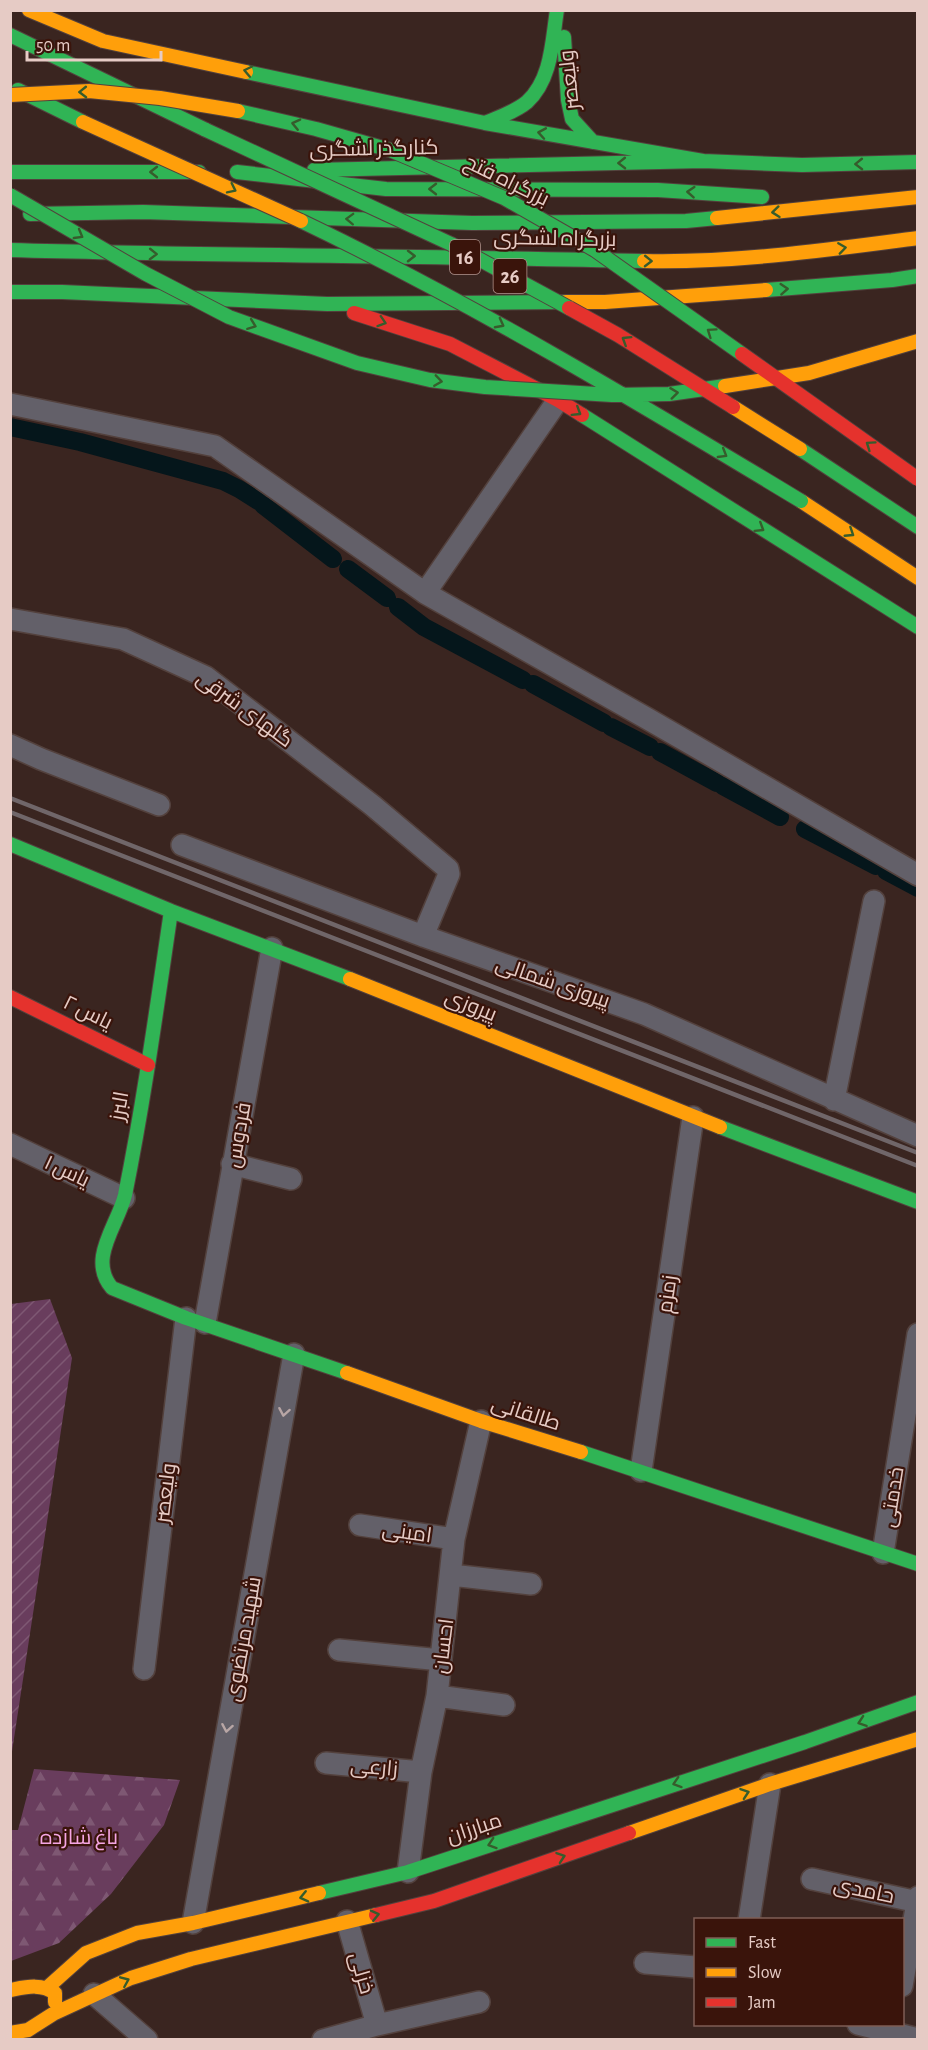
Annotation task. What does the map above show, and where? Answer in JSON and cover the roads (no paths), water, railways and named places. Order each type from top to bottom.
[{"type":"main road","points":[[29,10],[103,41],[485,123],[703,161]]},
{"type":"main road","name":"ولیعصر","points":[[485,123],[510,113],[529,101],[544,78],[551,52],[557,10]]},
{"type":"main road","name":"ولیعصر","points":[[563,10],[567,88],[572,119],[593,142]]},
{"type":"main road","name":"26","points":[[10,35],[206,130],[451,244],[618,335],[800,448],[918,527]]},
{"type":"main road","name":"26","points":[[10,87],[184,166],[409,275],[551,352],[801,501],[918,578]]},
{"type":"main road","name":"بزرگراه فتح","points":[[10,95],[90,92],[160,98],[218,107],[316,129],[390,150],[494,193],[595,250],[918,478]]},
{"type":"main road","name":"کنارگذر لشگری","points":[[10,172],[237,172],[703,161],[802,165],[918,162]]},
{"type":"main road","points":[[237,172],[386,189],[658,190],[854,204]]},
{"type":"main road","points":[[10,195],[146,274],[229,317],[357,363],[430,380],[485,387],[612,395],[669,394],[809,374],[918,341]]},
{"type":"main road","name":"بزرگراه لشگری","points":[[10,214],[143,212],[472,223],[686,221],[918,196]]},
{"type":"main road","name":"بزرگراه لشگری","points":[[10,250],[682,262],[800,254],[918,238]]},
{"type":"main road","points":[[10,292],[62,292],[327,304],[605,302],[918,279]]},
{"type":"main road","points":[[327,304],[450,344],[558,400],[918,627]]},
{"type":"main road","points":[[800,448],[885,488]]},
{"type":"main road","name":"پیروزی","points":[[10,844],[171,911],[272,948],[693,1117],[918,1202]]},
{"type":"main road","name":"البرز","points":[[125,1294],[112,1288],[105,1280],[101,1258],[124,1198],[148,1065],[171,911]]},
{"type":"main road","name":"یاس ۲","points":[[10,997],[148,1065]]},
{"type":"main road","name":"طالقانی","points":[[125,1294],[481,1421],[641,1471],[918,1564]]},
{"type":"main road","name":"مبارزان","points":[[31,2035],[53,2014],[131,1978],[191,1959],[347,1921],[411,1889],[918,1702]]},
{"type":"main road","name":"مبارزان","points":[[48,1988],[86,1953],[136,1933],[411,1889],[434,1901],[770,1784],[917,1739]]},
{"type":"main road","points":[[10,1990],[31,1986],[48,1988],[55,1993],[53,2014]]},
{"type":"main road","points":[[10,2033],[31,2035]]},
{"type":"street","points":[[424,593],[558,400]]},
{"type":"street","points":[[10,404],[215,446],[424,593],[918,875]]},
{"type":"street","name":"گلهای شرقی","points":[[10,619],[123,639],[206,677],[372,805],[446,867],[449,874],[423,936]]},
{"type":"street","points":[[10,745],[159,805]]},
{"type":"street","name":"پیروزی شمالی","points":[[182,845],[423,936],[644,1014],[918,1136]]},
{"type":"street","points":[[834,1100],[874,901]]},
{"type":"street","name":"فردوس","points":[[196,1320],[232,1164],[272,948]]},
{"type":"street","name":"زمزم","points":[[641,1471],[693,1117]]},
{"type":"street","name":"یاس ۱","points":[[10,1144],[124,1198]]},
{"type":"street","points":[[232,1164],[291,1179]]},
{"type":"street","name":"ولیعصر","points":[[144,1668],[196,1320]]},
{"type":"street","name":"خدمتی","points":[[883,1553],[918,1334]]},
{"type":"street","name":"شهید مرتضوی","points":[[193,1923],[294,1354]]},
{"type":"street","name":"احسان","points":[[411,1889],[421,1772],[436,1696],[454,1539],[481,1421]]},
{"type":"street","name":"امینی","points":[[360,1525],[454,1539]]},
{"type":"street","points":[[451,1575],[531,1584]]},
{"type":"street","points":[[339,1650],[441,1659]]},
{"type":"street","points":[[436,1696],[504,1705]]},
{"type":"street","name":"زارعی","points":[[326,1763],[421,1772]]},
{"type":"street","points":[[749,1918],[770,1784]]},
{"type":"street","name":"حامدی","points":[[812,1879],[917,1900]]},
{"type":"street","points":[[904,1980],[917,1900]]},
{"type":"street","name":"خزلی","points":[[347,1921],[377,2025]]},
{"type":"street","points":[[645,1963],[694,1967]]},
{"type":"street","points":[[94,1994],[147,2040]]},
{"type":"street","points":[[323,2040],[479,2002]]},
{"type":"street","points":[[867,2026],[895,2029],[918,2039]]},
{"type":"waterway","points":[[10,427],[80,442],[223,481],[258,501]]},
{"type":"waterway","points":[[263,505],[333,559]]},
{"type":"waterway","points":[[348,569],[387,598]]},
{"type":"waterway","points":[[398,607],[424,627],[523,680]]},
{"type":"waterway","points":[[533,684],[604,723]]},
{"type":"waterway","points":[[611,727],[650,747]]},
{"type":"waterway","points":[[660,752],[717,783]]},
{"type":"waterway","points":[[723,786],[780,817]]},
{"type":"waterway","points":[[805,829],[876,866]]},
{"type":"waterway","points":[[886,871],[918,888]]},
{"type":"railway","points":[[10,798],[918,1153]]},
{"type":"railway","points":[[10,812],[918,1166]]},
{"type":"park label","name":"باغ شازده","points":[[79,1837]]}]
